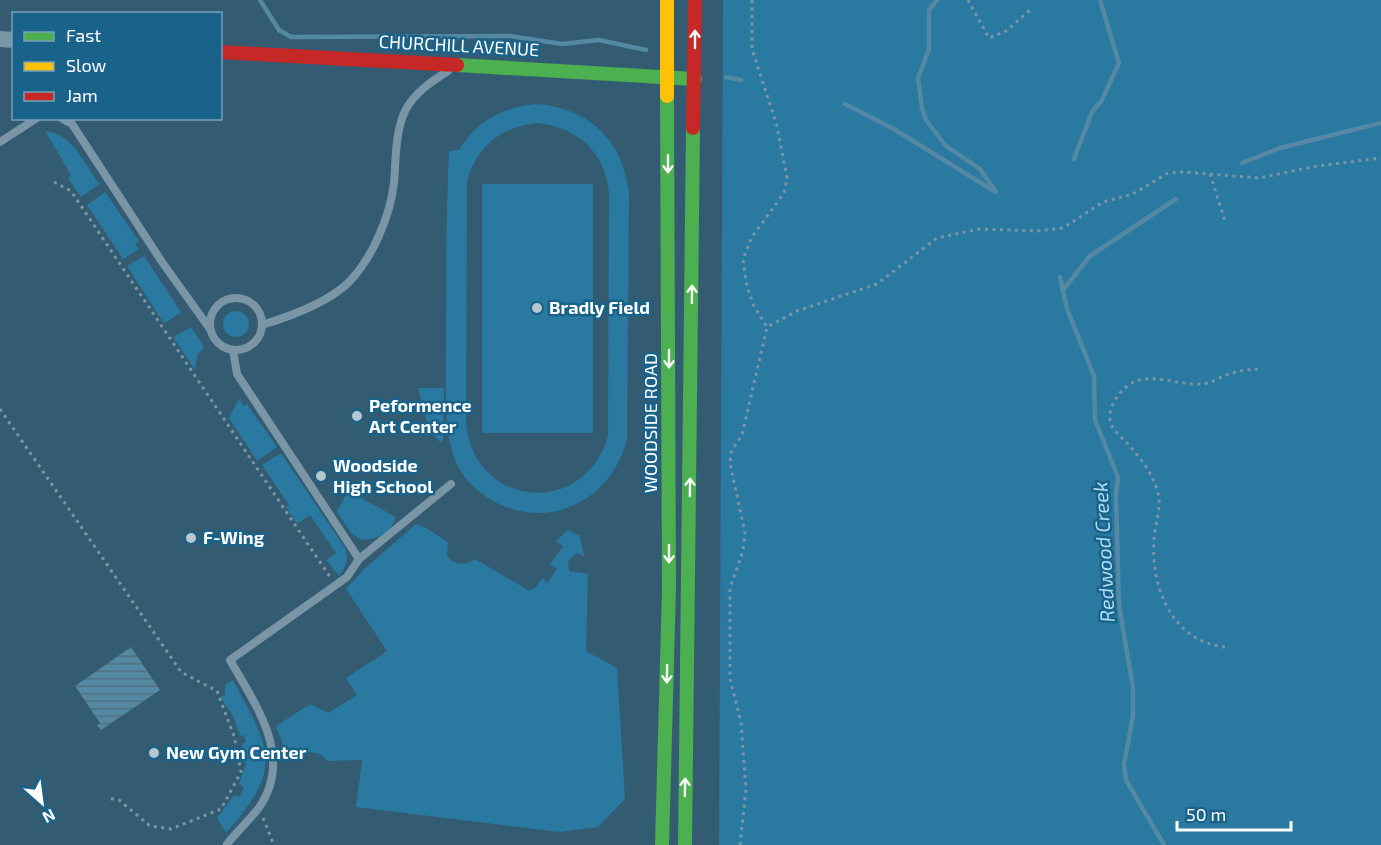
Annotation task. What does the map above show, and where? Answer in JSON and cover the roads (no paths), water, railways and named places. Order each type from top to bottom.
[{"type":"main road","name":"WOODSIDE ROAD","points":[[662,845],[669,588],[667,0]]},
{"type":"main road","points":[[685,845],[695,0]]},
{"type":"main road","name":"CHURCHILL AVENUE","points":[[222,52],[695,79]]},
{"type":"lane","points":[[262,326],[310,307],[347,284],[368,257],[393,188],[400,125],[406,108],[427,83],[456,66]]},
{"type":"lane","points":[[0,142],[34,120]]},
{"type":"lane","points":[[65,120],[72,124],[218,344],[233,350],[242,350],[256,341],[262,326],[257,309],[251,303],[234,299],[226,301],[213,312],[210,329]]},
{"type":"lane","points":[[233,350],[237,374],[359,559]]},
{"type":"lane","points":[[226,844],[258,809],[273,778],[274,758],[272,740],[264,722],[230,660],[336,586],[347,577],[359,559],[451,483]]},
{"type":"waterway","points":[[260,0],[279,30],[291,37],[510,36],[562,44],[599,40],[646,50]]},
{"type":"waterway","name":"Redwood Creek","points":[[937,0],[929,10],[929,49],[918,78],[922,108],[926,120],[946,146],[980,169],[996,192]]},
{"type":"waterway","points":[[1074,159],[1092,112],[1102,100],[1119,63],[1100,0]]},
{"type":"waterway","points":[[726,77],[741,80]]},
{"type":"waterway","points":[[845,104],[892,128],[994,191]]},
{"type":"waterway","name":"Redwood Creek","points":[[1242,163],[1280,148],[1381,123]]},
{"type":"waterway","name":"Redwood Creek","points":[[1063,290],[1090,256],[1176,199]]},
{"type":"waterway","name":"Redwood Creek","points":[[1060,277],[1067,309],[1094,376],[1095,420],[1118,477],[1116,496],[1119,605],[1133,688],[1133,716],[1124,764],[1126,780],[1164,845]]},
{"type":"place","name":"Bradly Field","points":[[537,308]]},
{"type":"place","name":"Peformence Art Center","points":[[357,416]]},
{"type":"place","name":"Woodside High School","points":[[321,476]]},
{"type":"place","name":"F-Wing","points":[[191,538]]},
{"type":"place","name":"New Gym Center","points":[[154,753]]}]
